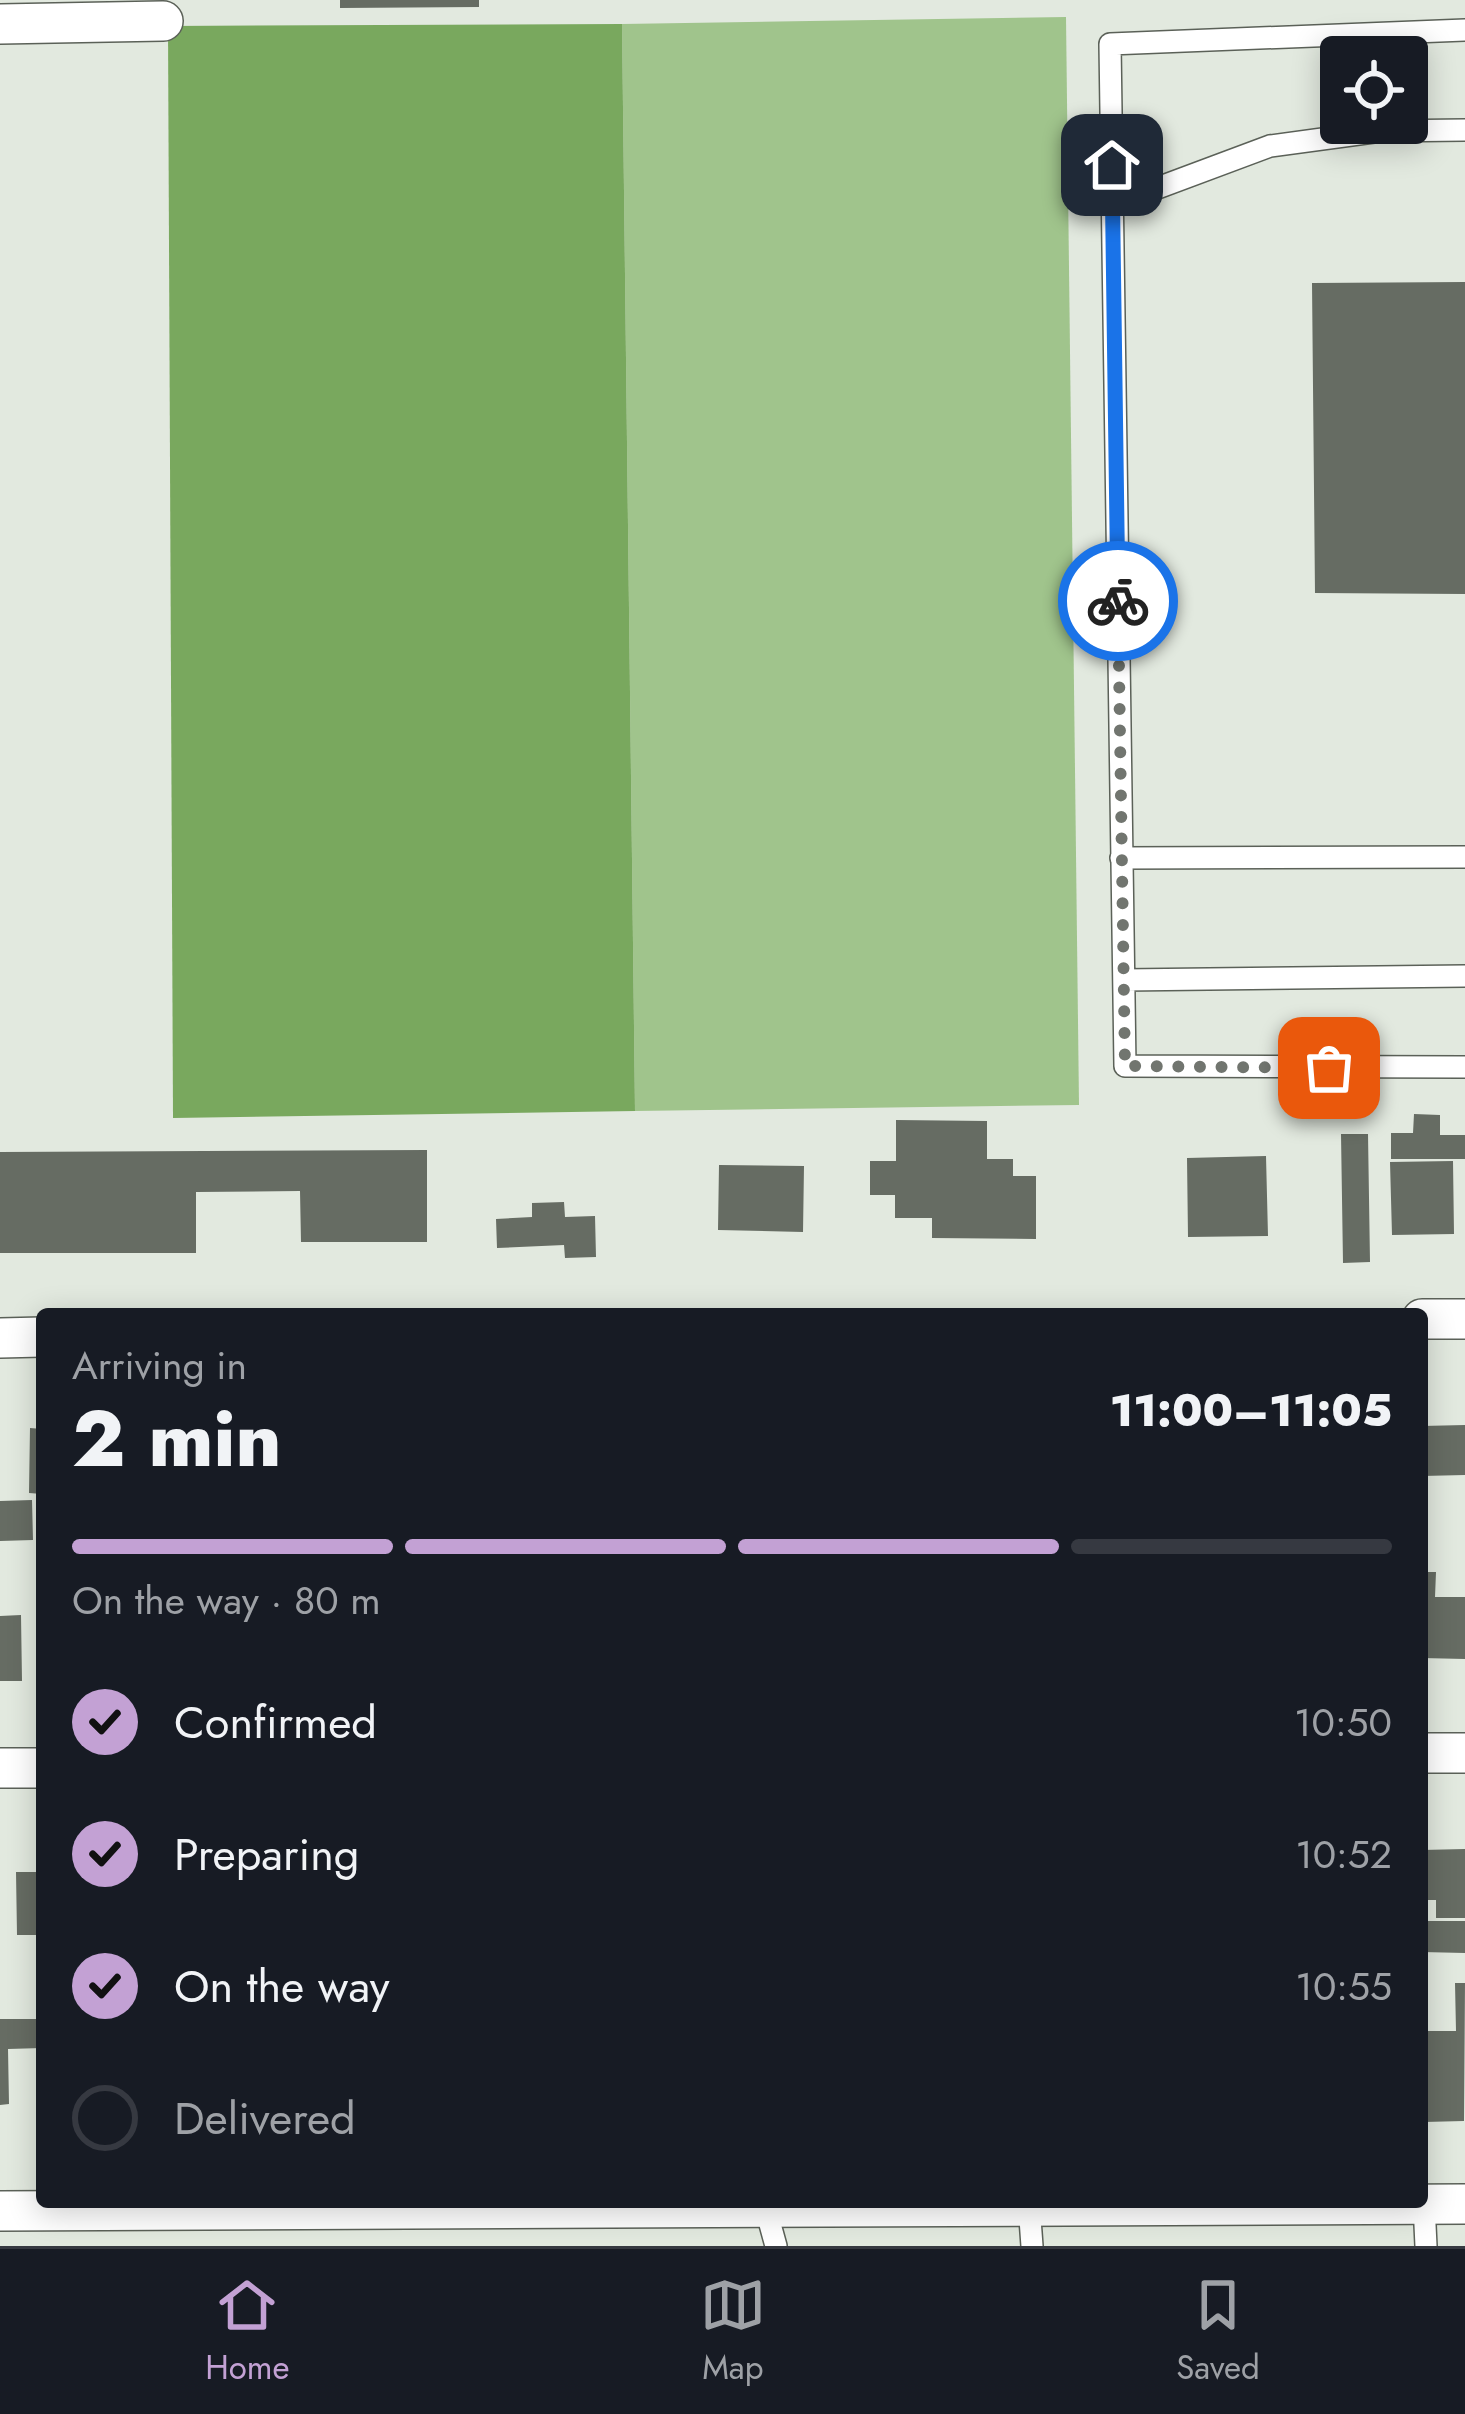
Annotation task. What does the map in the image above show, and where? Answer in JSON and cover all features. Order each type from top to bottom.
[{"type":"street","points":[[0,24],[163,21]]},
{"type":"street","points":[[1428,1319],[1465,1319]]},
{"type":"street","points":[[0,1337],[36,1337]]},
{"type":"street","points":[[1428,1754],[1465,1754]]},
{"type":"street","points":[[0,1768],[36,1768]]},
{"type":"street","points":[[1428,2204],[1465,2204]]},
{"type":"street","points":[[0,2211],[459,2208]]},
{"type":"lane","points":[[1465,29],[1110,44],[1125,1066],[1465,1067]]},
{"type":"lane","points":[[1112,205],[1270,146],[1382,131],[1465,130]]},
{"type":"lane","points":[[1121,858],[1465,857]]},
{"type":"lane","points":[[1124,980],[1465,976]]},
{"type":"lane","points":[[766,2208],[776,2246]]},
{"type":"lane","points":[[1029,2208],[1032,2246]]},
{"type":"lane","points":[[1424,2208],[1426,2246]]},
{"type":"shaded area","points":[[1066,17],[1079,1105],[635,1111],[622,24]]},
{"type":"shaded area","points":[[622,24],[635,1111],[173,1118],[168,26]]},
{"type":"building","points":[[340,0],[479,0],[479,7],[340,8]]},
{"type":"building","points":[[1465,282],[1465,594],[1315,593],[1312,283]]},
{"type":"building","points":[[1414,1114],[1440,1115],[1440,1135],[1465,1135],[1465,1159],[1391,1159],[1391,1133],[1413,1133]]},
{"type":"building","points":[[896,1120],[987,1121],[987,1159],[1013,1159],[1013,1176],[1036,1176],[1036,1239],[932,1238],[932,1218],[895,1218],[895,1195],[870,1195],[870,1161],[896,1161]]},
{"type":"building","points":[[1341,1134],[1368,1134],[1370,1262],[1343,1263]]},
{"type":"building","points":[[427,1150],[427,1242],[301,1242],[300,1191],[196,1192],[196,1253],[0,1253],[0,1152]]},
{"type":"building","points":[[1266,1156],[1268,1236],[1188,1237],[1187,1158]]},
{"type":"building","points":[[1453,1161],[1454,1234],[1392,1235],[1390,1162]]},
{"type":"building","points":[[719,1165],[804,1166],[803,1232],[718,1230]]},
{"type":"building","points":[[564,1202],[565,1217],[595,1216],[596,1257],[565,1258],[564,1245],[497,1248],[496,1219],[532,1217],[532,1203]]},
{"type":"building","points":[[1465,1425],[1465,1475],[1428,1476],[1428,1426]]},
{"type":"building","points":[[30,1428],[36,1428],[36,1494],[29,1493]]},
{"type":"building","points":[[32,1500],[33,1540],[0,1541],[0,1501]]},
{"type":"building","points":[[1428,1572],[1436,1572],[1435,1597],[1465,1597],[1465,1659],[1428,1658]]},
{"type":"building","points":[[21,1615],[22,1681],[0,1681],[0,1616]]},
{"type":"building","points":[[1465,1849],[1465,1918],[1436,1918],[1436,1900],[1428,1900],[1428,1850]]},
{"type":"building","points":[[16,1872],[36,1872],[36,1935],[17,1935]]},
{"type":"building","points":[[1428,1921],[1465,1921],[1465,1953],[1428,1952]]},
{"type":"building","points":[[1455,1983],[1465,1983],[1464,2121],[1428,2122],[1428,2031],[1456,2031]]},
{"type":"building","points":[[0,2019],[36,2019],[36,2048],[8,2049],[9,2104],[0,2105]]},
{"type":"way so far","points":[[1118,601],[1125,1066],[1329,1068]]},
{"type":"route","points":[[1112,165],[1118,601]]}]
